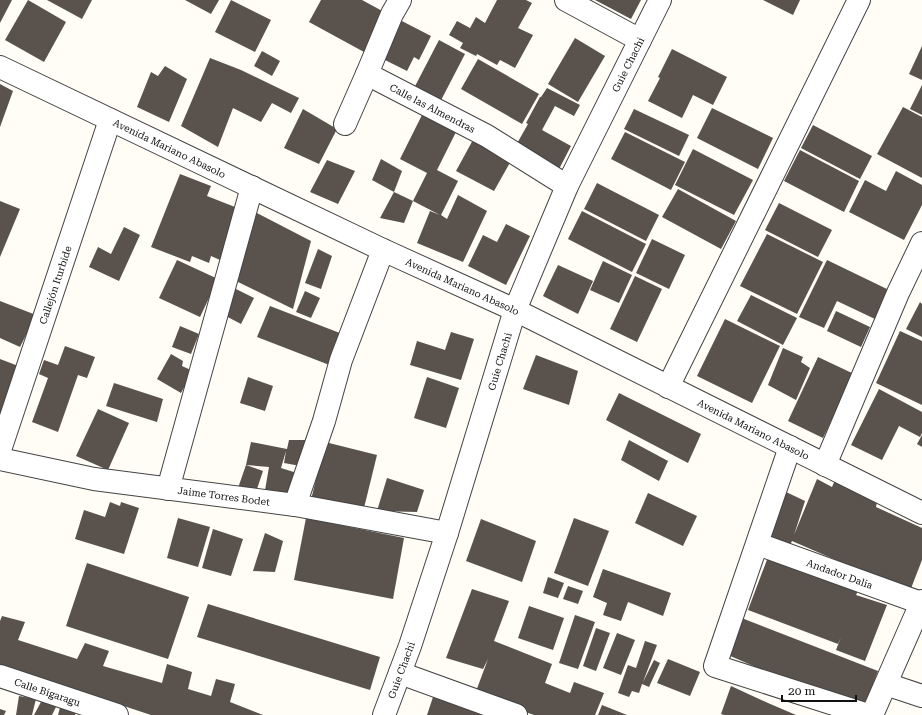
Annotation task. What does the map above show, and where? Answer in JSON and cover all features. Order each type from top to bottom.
[{"type":"street","points":[[344,124],[392,14],[400,0]]},
{"type":"street","points":[[566,0],[640,40]]},
{"type":"street","name":"Guie Chachi","points":[[384,715],[400,673],[447,533],[515,310],[567,186],[660,0]]},
{"type":"street","points":[[668,387],[859,0]]},
{"type":"street","name":"Avenida Mariano Abasolo","points":[[0,67],[383,250],[515,310],[922,513]]},
{"type":"street","name":"Calle las Almendras","points":[[367,74],[487,136],[567,186]]},
{"type":"street","name":"Callejón Iturbide","points":[[0,450],[110,120]]},
{"type":"street","points":[[168,489],[252,187]]},
{"type":"street","points":[[825,464],[898,293],[922,243]]},
{"type":"street","points":[[295,505],[324,421],[341,360],[383,250]]},
{"type":"street","points":[[790,447],[715,666],[868,715]]},
{"type":"street","name":"Jaime Torres Bodet","points":[[0,459],[94,479],[295,505],[447,533]]},
{"type":"street","name":"Andador Dalia","points":[[758,544],[922,602]]},
{"type":"street","points":[[872,715],[922,602]]},
{"type":"street","points":[[400,673],[516,715]]},
{"type":"street","name":"Calle Bigaragu","points":[[0,676],[117,715]]},
{"type":"street","points":[[886,684],[922,696]]},
{"type":"building","points":[[0,0],[12,0],[0,23]]},
{"type":"building","points":[[28,0],[66,22],[44,62],[5,40]]},
{"type":"building","points":[[47,0],[92,0],[82,19]]},
{"type":"building","points":[[185,0],[219,0],[211,14]]},
{"type":"building","points":[[231,0],[271,20],[255,52],[215,32]]},
{"type":"building","points":[[321,0],[362,0],[386,13],[364,52],[309,22]]},
{"type":"building","points":[[497,0],[526,0],[532,3],[518,28],[533,35],[515,68],[500,60],[497,65],[477,54],[476,56],[460,48],[463,43],[449,35],[457,21],[470,28],[476,17],[485,23]]},
{"type":"building","points":[[595,0],[641,0],[631,19]]},
{"type":"building","points":[[763,0],[800,0],[793,15]]},
{"type":"building","points":[[396,18],[431,36],[419,60],[414,57],[407,71],[379,57]]},
{"type":"building","points":[[575,38],[605,56],[578,102],[548,84]]},
{"type":"building","points":[[439,40],[465,54],[438,106],[412,92]]},
{"type":"building","points":[[922,46],[922,80],[909,74]]},
{"type":"building","points":[[672,49],[727,77],[713,105],[693,95],[682,118],[648,101],[660,78],[658,77]]},
{"type":"building","points":[[262,51],[280,61],[272,76],[254,66]]},
{"type":"building","points":[[210,58],[241,70],[299,98],[291,113],[272,103],[261,122],[233,108],[218,147],[181,126]]},
{"type":"building","points":[[478,59],[539,94],[522,124],[461,89]]},
{"type":"building","points":[[165,66],[187,79],[169,122],[137,107],[151,72],[158,76]]},
{"type":"building","points":[[0,84],[13,91],[0,127]]},
{"type":"building","points":[[922,85],[922,115],[910,109]]},
{"type":"building","points":[[547,88],[580,105],[574,116],[555,106],[542,130],[571,146],[558,171],[515,147],[528,124],[526,123],[540,97]]},
{"type":"building","points":[[426,107],[460,124],[437,170],[458,181],[441,215],[447,219],[458,195],[487,211],[463,262],[417,243],[430,211],[440,215],[413,201],[427,173],[400,159]]},
{"type":"building","points":[[903,107],[922,117],[922,178],[877,154]]},
{"type":"building","points":[[712,108],[773,138],[758,169],[697,138]]},
{"type":"building","points":[[303,109],[337,129],[319,164],[284,148]]},
{"type":"building","points":[[634,109],[689,135],[679,156],[624,129]]},
{"type":"building","points":[[813,125],[872,156],[860,179],[801,148]]},
{"type":"building","points":[[625,132],[685,162],[671,190],[611,159]]},
{"type":"building","points":[[474,138],[512,159],[494,191],[456,171]]},
{"type":"building","points":[[693,149],[753,180],[734,215],[675,185]]},
{"type":"building","points":[[800,150],[859,181],[844,212],[784,181]]},
{"type":"building","points":[[381,159],[402,171],[394,192],[372,180]]},
{"type":"building","points":[[327,160],[355,171],[338,204],[310,192]]},
{"type":"building","points":[[896,171],[922,185],[922,205],[904,240],[849,212],[865,180],[886,191]]},
{"type":"building","points":[[180,174],[211,186],[207,196],[240,209],[220,260],[211,256],[209,263],[192,256],[190,262],[151,247]]},
{"type":"building","points":[[597,183],[659,215],[646,241],[584,209]]},
{"type":"building","points":[[678,189],[736,221],[721,249],[662,217]]},
{"type":"building","points":[[394,192],[413,201],[404,223],[380,218]]},
{"type":"building","points":[[0,201],[20,209],[0,257]]},
{"type":"building","points":[[779,203],[832,230],[818,257],[765,230]]},
{"type":"building","points":[[253,211],[311,241],[293,309],[236,281]]},
{"type":"building","points":[[582,211],[646,244],[632,272],[568,239]]},
{"type":"building","points":[[506,224],[530,236],[506,285],[468,266],[483,235],[497,242]]},
{"type":"building","points":[[124,227],[140,235],[119,281],[89,267],[98,247],[111,254]]},
{"type":"building","points":[[767,234],[823,262],[797,314],[740,286]]},
{"type":"building","points":[[652,239],[685,255],[669,289],[636,273]]},
{"type":"building","points":[[318,249],[332,256],[321,289],[305,283]]},
{"type":"building","points":[[177,260],[218,279],[200,317],[159,298]]},
{"type":"building","points":[[827,260],[889,290],[875,319],[837,301],[824,328],[799,317]]},
{"type":"building","points":[[603,261],[632,275],[619,303],[590,290]]},
{"type":"building","points":[[558,265],[593,281],[578,314],[543,296]]},
{"type":"building","points":[[635,276],[662,289],[637,342],[610,329]]},
{"type":"building","points":[[234,288],[254,298],[241,324],[222,314]]},
{"type":"building","points":[[305,291],[320,298],[311,318],[296,312]]},
{"type":"building","points":[[751,295],[797,318],[783,345],[737,321]]},
{"type":"building","points":[[0,301],[36,315],[20,347],[0,338]]},
{"type":"building","points":[[920,302],[922,304],[922,337],[906,329]]},
{"type":"building","points":[[270,306],[345,335],[332,366],[257,337]]},
{"type":"building","points":[[836,311],[870,327],[861,347],[827,331]]},
{"type":"building","points":[[725,319],[780,346],[752,403],[697,376]]},
{"type":"building","points":[[180,326],[199,334],[191,354],[172,347]]},
{"type":"building","points":[[900,331],[922,341],[922,405],[876,383]]},
{"type":"building","points":[[451,332],[474,339],[461,380],[410,365],[417,341],[445,350]]},
{"type":"building","points":[[65,346],[95,357],[87,378],[78,375],[58,432],[32,422],[48,378],[39,374],[44,360],[58,365]]},
{"type":"building","points":[[783,348],[803,357],[801,362],[810,368],[796,400],[768,385]]},
{"type":"building","points":[[171,354],[183,361],[182,366],[193,371],[181,393],[157,379]]},
{"type":"building","points":[[536,355],[578,371],[569,405],[523,389]]},
{"type":"building","points":[[818,357],[854,374],[823,438],[788,421]]},
{"type":"building","points":[[0,359],[21,367],[0,420]]},
{"type":"building","points":[[248,377],[273,386],[265,411],[240,403]]},
{"type":"building","points":[[427,377],[459,388],[446,428],[414,418]]},
{"type":"building","points":[[114,383],[163,399],[157,422],[106,406]]},
{"type":"building","points":[[879,389],[922,412],[922,433],[920,437],[899,426],[882,460],[851,445]]},
{"type":"building","points":[[619,393],[701,434],[688,463],[606,420]]},
{"type":"building","points":[[98,409],[129,423],[108,470],[76,456]]},
{"type":"building","points":[[922,435],[922,447],[917,444]]},
{"type":"building","points":[[289,440],[311,440],[306,467],[284,463],[286,451],[281,468],[300,474],[292,496],[264,496],[269,467],[246,465],[251,442],[287,449]]},
{"type":"building","points":[[629,440],[668,461],[659,481],[621,460]]},
{"type":"building","points":[[325,442],[377,455],[363,512],[311,500]]},
{"type":"building","points":[[246,465],[263,471],[256,492],[238,488]]},
{"type":"building","points":[[387,478],[424,490],[417,512],[377,511]]},
{"type":"building","points":[[817,479],[832,487],[835,480],[877,502],[876,507],[922,528],[922,560],[910,591],[792,541],[788,549],[766,538],[784,491],[805,501],[794,535]]},
{"type":"building","points":[[648,493],[697,516],[683,546],[635,523]]},
{"type":"building","points":[[110,502],[120,506],[121,502],[139,508],[124,554],[75,539],[84,510],[105,517]]},
{"type":"building","points":[[178,518],[210,527],[198,567],[167,558]]},
{"type":"building","points":[[306,518],[404,538],[393,599],[294,580]]},
{"type":"building","points":[[574,518],[609,531],[588,586],[554,573]]},
{"type":"building","points":[[481,519],[536,541],[522,582],[466,561]]},
{"type":"building","points":[[213,529],[243,539],[231,576],[202,568]]},
{"type":"building","points":[[265,533],[283,541],[275,572],[253,571]]},
{"type":"building","points":[[768,557],[859,589],[856,595],[887,605],[865,661],[836,650],[841,637],[838,644],[748,610]]},
{"type":"building","points":[[87,563],[189,597],[168,659],[66,626]]},
{"type":"building","points":[[603,569],[671,593],[663,616],[628,602],[621,621],[603,615],[607,603],[593,597]]},
{"type":"building","points":[[548,577],[564,583],[558,598],[543,593]]},
{"type":"building","points":[[568,586],[583,591],[578,604],[563,599]]},
{"type":"building","points":[[472,589],[509,601],[494,641],[552,664],[545,683],[570,693],[574,682],[604,693],[595,715],[534,715],[475,694],[488,659],[483,669],[446,658]]},
{"type":"building","points":[[208,604],[380,657],[370,690],[197,637]]},
{"type":"building","points":[[529,606],[564,618],[553,650],[518,638]]},
{"type":"building","points":[[575,615],[595,622],[578,669],[559,663]]},
{"type":"building","points":[[2,616],[25,622],[18,640],[77,659],[85,643],[109,651],[103,666],[162,683],[167,664],[192,672],[188,689],[211,696],[216,679],[235,684],[230,702],[263,715],[151,715],[0,665],[0,621]]},
{"type":"building","points":[[739,617],[878,671],[863,711],[821,695],[728,655]]},
{"type":"building","points":[[596,628],[610,633],[596,671],[583,666]]},
{"type":"building","points":[[617,633],[635,640],[621,675],[603,668]]},
{"type":"building","points":[[645,641],[657,645],[643,682],[654,660],[660,663],[649,687],[642,684],[639,693],[632,691],[629,697],[618,693],[628,665],[636,668]]},
{"type":"building","points":[[668,659],[700,672],[690,696],[657,683]]},
{"type":"building","points":[[731,686],[768,703],[796,715],[721,714]]},
{"type":"building","points":[[19,696],[36,699],[32,715],[16,715]]},
{"type":"building","points":[[433,697],[485,715],[427,715]]},
{"type":"building","points":[[42,700],[56,707],[52,715],[34,715]]},
{"type":"building","points":[[62,700],[78,705],[75,715],[58,715]]},
{"type":"building","points":[[602,705],[627,715],[598,715]]},
{"type":"building","points":[[0,709],[6,711],[4,715],[0,715]]}]
